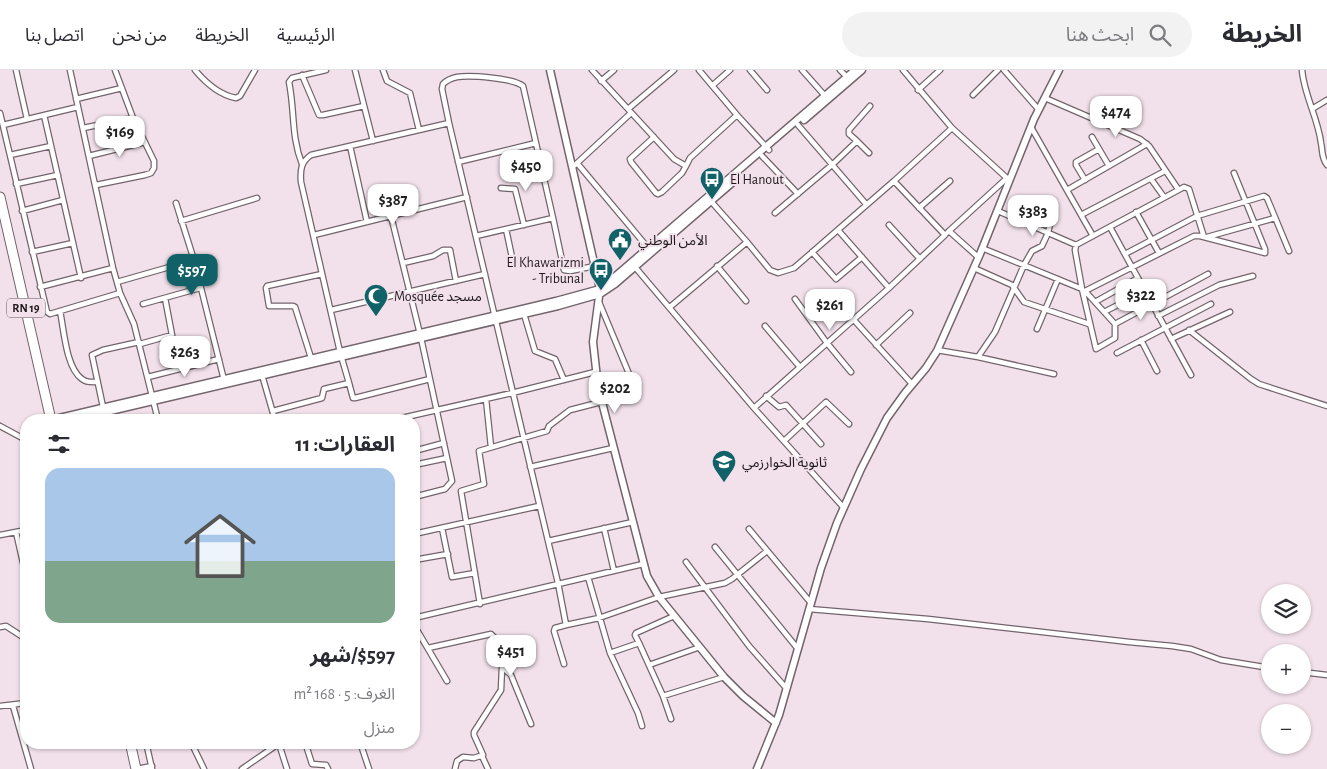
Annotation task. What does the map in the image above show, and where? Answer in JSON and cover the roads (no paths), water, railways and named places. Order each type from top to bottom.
[{"type":"highway","name":"RN 19","points":[[0,197],[5,236],[50,414]]},
{"type":"highway","points":[[132,749],[137,769]]},
{"type":"main road","points":[[550,70],[575,165],[595,266],[599,294],[593,342],[595,372],[601,402],[647,576],[659,598],[724,677],[743,696],[776,722]]},
{"type":"main road","points":[[75,414],[224,382],[599,294],[649,249],[762,156],[768,148],[798,125],[855,70]]},
{"type":"main road","points":[[495,318],[524,314],[608,290],[768,148],[862,70]]},
{"type":"main road","points":[[756,769],[776,722],[832,536],[844,508],[887,418],[926,368],[937,350],[998,211],[1008,179],[1059,70]]},
{"type":"main road","points":[[224,382],[262,375],[312,361]]},
{"type":"main road","points":[[98,414],[152,398]]},
{"type":"street","points":[[16,70],[27,119]]},
{"type":"street","points":[[70,70],[113,268],[120,293],[140,343],[156,414]]},
{"type":"street","points":[[96,185],[151,173],[154,168],[154,161],[133,118],[115,70]]},
{"type":"street","points":[[195,70],[216,90],[236,98],[240,96],[255,70]]},
{"type":"street","points":[[302,164],[294,141],[293,101],[289,82],[292,78],[326,70]]},
{"type":"street","points":[[355,70],[373,140]]},
{"type":"street","points":[[383,70],[387,81],[410,93],[419,130]]},
{"type":"street","points":[[592,70],[674,159],[686,166]]},
{"type":"street","points":[[601,81],[614,70]]},
{"type":"street","points":[[649,249],[575,165],[674,70]]},
{"type":"street","points":[[699,70],[768,148]]},
{"type":"street","points":[[713,85],[730,70]]},
{"type":"street","points":[[750,70],[767,90]]},
{"type":"street","points":[[802,70],[827,98]]},
{"type":"street","points":[[840,70],[847,77]]},
{"type":"street","points":[[754,408],[1008,179],[952,128],[903,70]]},
{"type":"street","points":[[973,95],[998,70]]},
{"type":"street","points":[[1004,70],[1039,110]]},
{"type":"street","points":[[918,90],[939,71]]},
{"type":"street","points":[[1303,71],[1303,84],[1322,144],[1321,155],[1327,165]]},
{"type":"street","points":[[302,75],[319,115],[364,106]]},
{"type":"street","points":[[566,626],[548,541],[449,123],[442,89],[445,82],[462,76],[516,82],[523,86],[564,270],[570,271],[595,266]]},
{"type":"street","points":[[76,99],[122,88]]},
{"type":"street","points":[[1045,98],[1140,138],[1178,190]]},
{"type":"street","points":[[1312,110],[1327,100]]},
{"type":"street","points":[[869,153],[849,133],[849,130],[870,106]]},
{"type":"street","points":[[3,125],[78,107]]},
{"type":"street","points":[[0,113],[46,312],[50,314],[120,293]]},
{"type":"street","points":[[44,114],[81,278]]},
{"type":"street","points":[[654,137],[630,159],[658,194],[682,173],[690,158],[737,115]]},
{"type":"street","points":[[83,128],[133,118]]},
{"type":"street","points":[[430,379],[353,398],[300,182],[300,168],[306,158],[311,155],[449,123]]},
{"type":"street","points":[[798,125],[866,204]]},
{"type":"street","points":[[1031,127],[1093,236]]},
{"type":"street","points":[[710,200],[770,270],[778,273],[794,268],[952,128]]},
{"type":"street","points":[[1092,137],[1109,166]]},
{"type":"street","points":[[89,156],[145,142]]},
{"type":"street","points":[[775,212],[857,142]]},
{"type":"street","points":[[458,162],[536,143]]},
{"type":"street","points":[[1067,190],[1146,144]]},
{"type":"street","points":[[10,155],[51,146]]},
{"type":"street","points":[[350,146],[366,222]]},
{"type":"street","points":[[1085,180],[1076,162],[1099,149]]},
{"type":"street","points":[[762,156],[798,194]]},
{"type":"street","points":[[1081,215],[1165,171]]},
{"type":"street","points":[[1205,237],[1265,253],[1234,173]]},
{"type":"street","points":[[16,184],[58,176]]},
{"type":"street","points":[[1151,178],[1164,197]]},
{"type":"street","points":[[894,181],[944,235]]},
{"type":"street","points":[[920,208],[950,181]]},
{"type":"street","points":[[1076,245],[1164,197],[1187,187],[1205,237]]},
{"type":"street","points":[[501,188],[515,189],[524,225]]},
{"type":"street","points":[[1125,254],[1197,216],[1266,196],[1289,251]]},
{"type":"street","points":[[314,235],[467,197]]},
{"type":"street","points":[[181,220],[257,198]]},
{"type":"street","points":[[22,211],[63,200]]},
{"type":"street","points":[[176,203],[194,260],[224,382]]},
{"type":"street","points":[[978,356],[995,332],[1024,265],[1033,250],[1042,246],[1048,233],[1054,207]]},
{"type":"street","points":[[998,211],[1076,245]]},
{"type":"street","points":[[1136,212],[1159,253]]},
{"type":"street","points":[[391,216],[421,335],[452,481],[445,489],[420,495]]},
{"type":"street","points":[[476,236],[553,218]]},
{"type":"street","points":[[1083,291],[1190,237],[1205,237],[1275,218]]},
{"type":"street","points":[[889,225],[920,259]]},
{"type":"street","points":[[1110,227],[1191,375]]},
{"type":"street","points":[[506,229],[513,262]]},
{"type":"street","points":[[838,230],[889,288]]},
{"type":"street","points":[[949,231],[978,257]]},
{"type":"street","points":[[32,252],[73,242]]},
{"type":"street","points":[[670,307],[747,242]]},
{"type":"street","points":[[982,248],[1083,291],[1115,324],[1115,338],[1098,349],[1095,348],[1089,324],[1083,291],[1075,250],[1076,245]]},
{"type":"street","points":[[402,263],[433,256],[441,250],[450,250],[456,281]]},
{"type":"street","points":[[812,252],[836,279],[862,257]]},
{"type":"street","points":[[117,282],[194,260]]},
{"type":"street","points":[[717,266],[746,301]]},
{"type":"street","points":[[635,267],[754,408],[844,508]]},
{"type":"street","points":[[40,286],[81,278],[113,268]]},
{"type":"street","points":[[974,268],[1014,287],[1024,302],[1089,324]]},
{"type":"street","points":[[312,361],[295,307],[269,306],[266,288],[267,286],[322,274]]},
{"type":"street","points":[[331,310],[485,274]]},
{"type":"street","points":[[1115,324],[1208,274]]},
{"type":"street","points":[[1158,316],[1219,285],[1253,276]]},
{"type":"street","points":[[1095,302],[1138,278]]},
{"type":"street","points":[[1036,329],[1058,279]]},
{"type":"street","points":[[143,304],[200,288]]},
{"type":"street","points":[[1104,312],[1145,291]]},
{"type":"street","points":[[480,604],[461,491],[483,485],[479,453],[481,449],[547,431],[549,426],[570,410],[601,402],[631,388],[633,384],[599,294]]},
{"type":"street","points":[[103,407],[92,354],[172,335],[166,298]]},
{"type":"street","points":[[795,299],[827,343],[852,372]]},
{"type":"street","points":[[1117,353],[1212,304]]},
{"type":"street","points":[[60,311],[74,370],[83,380],[98,382]]},
{"type":"street","points":[[1171,339],[1230,312]]},
{"type":"street","points":[[876,345],[910,313]]},
{"type":"street","points":[[524,314],[534,351],[556,359],[564,380]]},
{"type":"street","points":[[853,319],[912,384]]},
{"type":"street","points":[[765,326],[799,366]]},
{"type":"street","points":[[1190,330],[1259,384],[1327,406]]},
{"type":"street","points":[[1142,340],[1157,371]]},
{"type":"street","points":[[937,350],[978,356],[1054,374]]},
{"type":"street","points":[[148,377],[219,359]]},
{"type":"street","points":[[419,414],[595,372]]},
{"type":"street","points":[[262,375],[273,414]]},
{"type":"street","points":[[272,411],[322,398],[324,389],[350,383]]},
{"type":"street","points":[[766,396],[779,407],[786,405],[821,444]]},
{"type":"street","points":[[486,399],[491,447]]},
{"type":"street","points":[[784,441],[828,402],[849,424]]},
{"type":"street","points":[[0,426],[20,437]]},
{"type":"street","points":[[420,449],[444,443]]},
{"type":"street","points":[[530,467],[613,448]]},
{"type":"street","points":[[420,464],[447,458]]},
{"type":"street","points":[[420,533],[539,506]]},
{"type":"street","points":[[548,541],[632,522]]},
{"type":"street","points":[[442,528],[452,577],[475,573]]},
{"type":"street","points":[[604,528],[614,571]]},
{"type":"street","points":[[749,529],[810,606],[1172,646],[1191,649],[1221,660],[1261,667]]},
{"type":"street","points":[[0,535],[20,531]]},
{"type":"street","points":[[16,532],[20,550]]},
{"type":"street","points":[[715,547],[798,650]]},
{"type":"street","points":[[564,664],[555,628],[599,618],[659,598],[725,583],[767,551]]},
{"type":"street","points":[[420,559],[448,554]]},
{"type":"street","points":[[686,562],[748,646],[787,689]]},
{"type":"street","points":[[420,617],[643,564]]},
{"type":"street","points":[[588,577],[610,653],[638,713],[642,726]]},
{"type":"street","points":[[671,719],[663,696],[635,635],[674,616]]},
{"type":"street","points":[[0,627],[6,626],[20,635]]},
{"type":"street","points":[[428,648],[491,634],[494,636],[502,667],[500,693],[474,732],[488,769]]},
{"type":"street","points":[[420,635],[447,681]]},
{"type":"street","points":[[610,653],[638,643]]},
{"type":"street","points":[[649,665],[700,647]]},
{"type":"street","points":[[502,667],[514,680],[531,724]]},
{"type":"street","points":[[1311,673],[1327,675]]},
{"type":"street","points":[[663,696],[724,677]]},
{"type":"street","points":[[0,706],[20,704]]},
{"type":"street","points":[[13,706],[20,730]]},
{"type":"street","points":[[25,749],[31,769]]},
{"type":"street","points":[[137,769],[152,767],[148,749]]},
{"type":"street","points":[[194,749],[204,769]]},
{"type":"street","points":[[282,749],[287,769]]},
{"type":"street","points":[[307,749],[312,764],[326,765],[328,769]]},
{"type":"street","points":[[362,749],[369,769]]},
{"type":"street","points":[[245,768],[269,750]]},
{"type":"street","points":[[455,769],[458,761],[463,757],[474,758],[482,756]]},
{"type":"place","name":"El Hanout","points":[[712,200]]},
{"type":"place","name":"الأمن الوطني","points":[[620,261]]},
{"type":"place","name":"El Khawarizmi - Tribunal","points":[[601,291]]},
{"type":"place","name":"Mosquée مسجد","points":[[376,317]]},
{"type":"place","name":"ثانوية الخوارزمي","points":[[724,483]]}]
